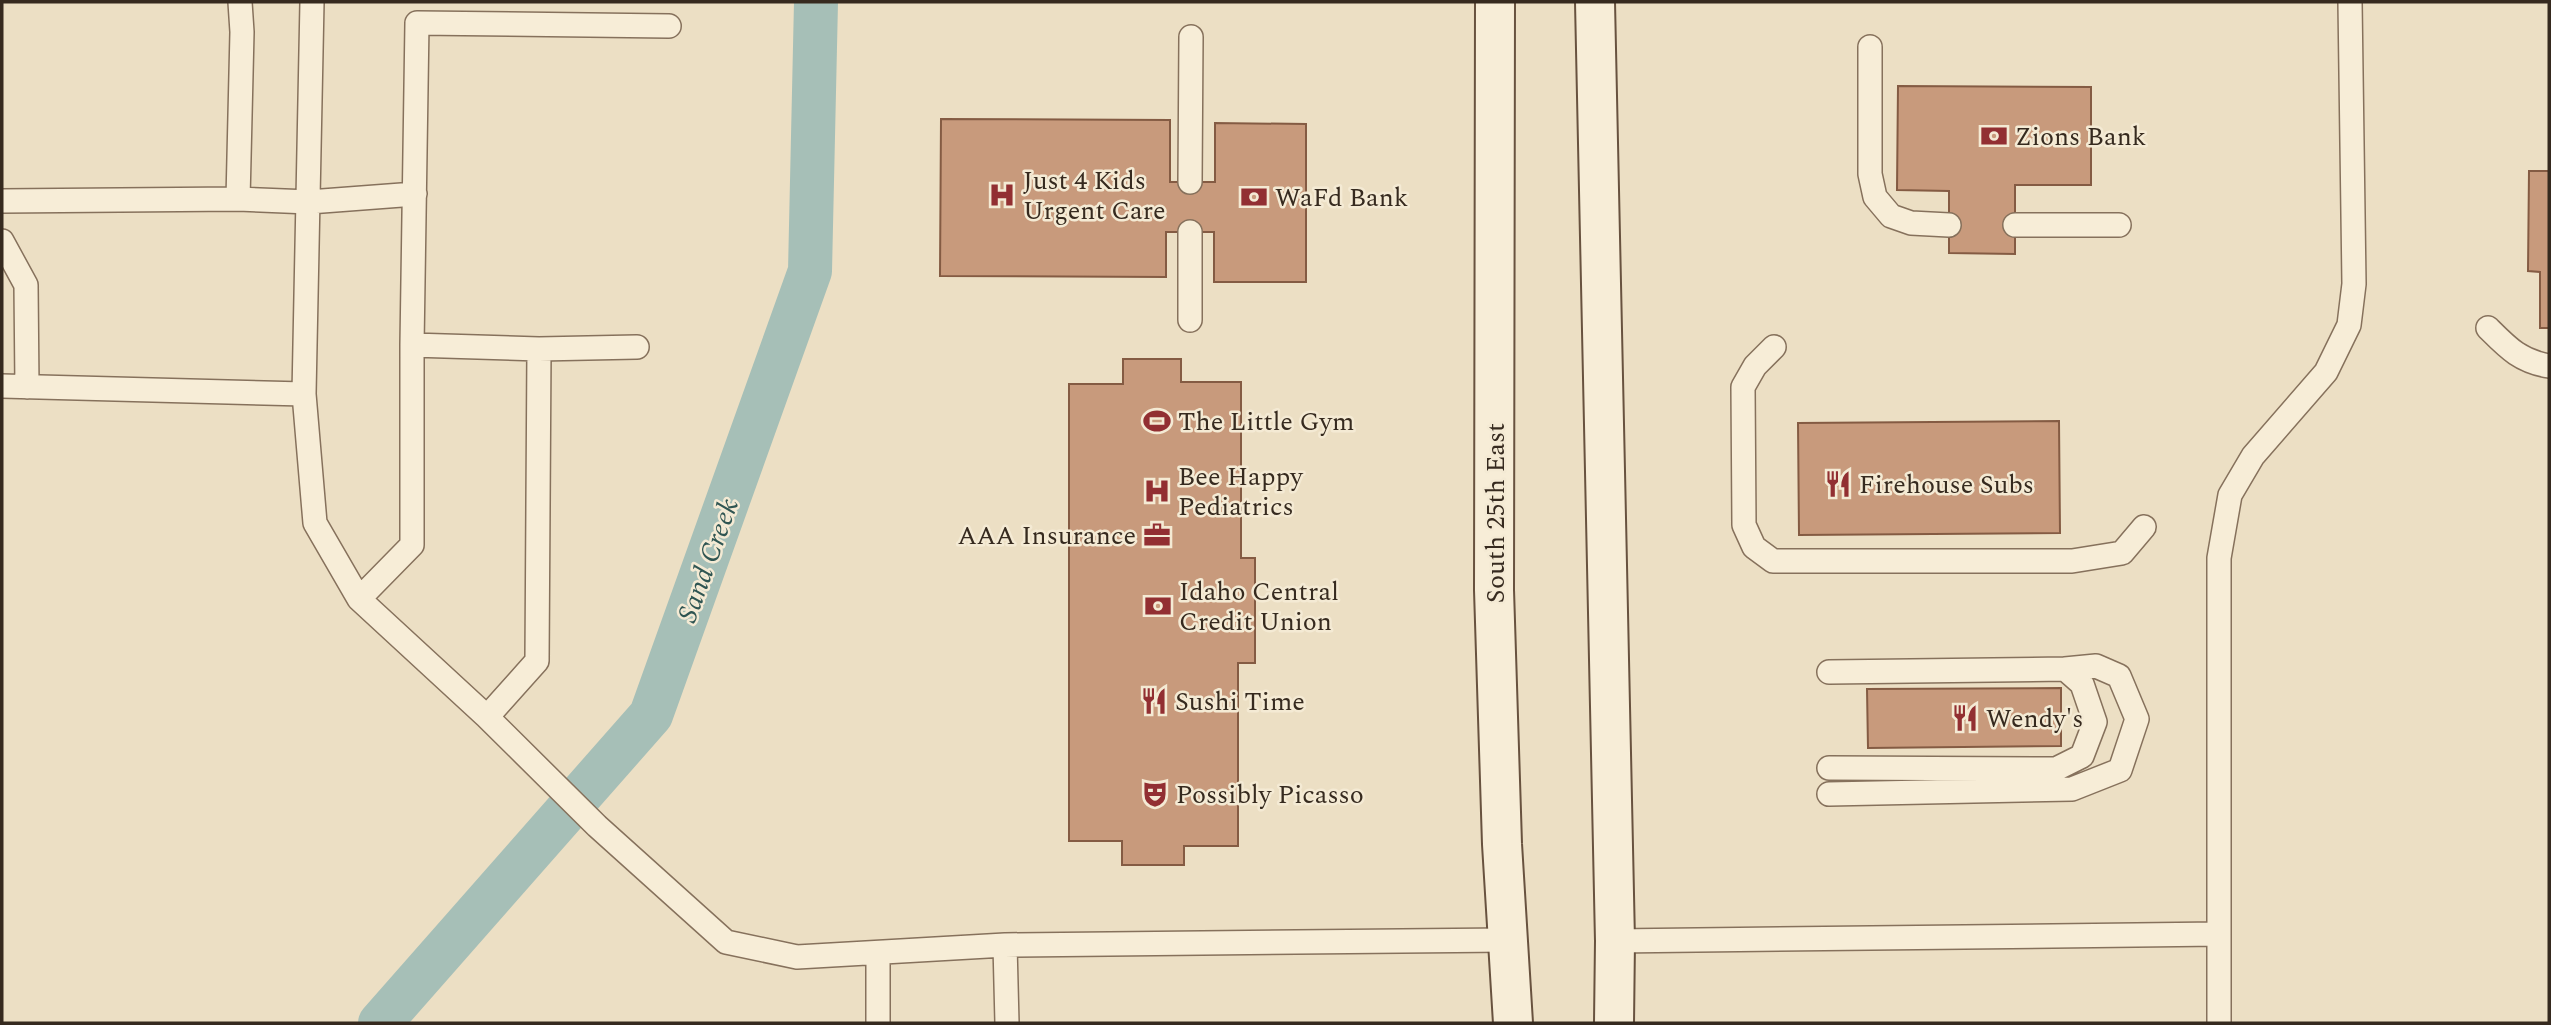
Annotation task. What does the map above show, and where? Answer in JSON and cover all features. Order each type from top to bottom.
[{"type":"main road","name":"South 25th East","points":[[1495,2],[1494,590],[1507,940],[1513,1023]]},
{"type":"main road","points":[[1595,2],[1615,941],[1614,1023]]},
{"type":"lane","points":[[238,199],[242,32],[240,2]]},
{"type":"lane","points":[[312,2],[304,394],[315,523],[359,599],[486,717],[597,826],[726,942],[797,957],[1006,945],[1507,940]]},
{"type":"lane","points":[[2219,1023],[2219,558],[2230,495],[2253,456],[2326,372],[2349,325],[2354,284],[2350,2]]},
{"type":"lane","points":[[359,599],[412,545],[417,23],[669,26]]},
{"type":"lane","points":[[1190,182],[1191,37]]},
{"type":"lane","points":[[1870,47],[1870,174],[1875,197],[1891,216],[1911,223],[1949,225]]},
{"type":"lane","points":[[2,201],[238,199],[309,202],[415,194]]},
{"type":"lane","points":[[2015,225],[2119,225]]},
{"type":"lane","points":[[1190,232],[1190,320]]},
{"type":"lane","points":[[2,242],[26,285],[27,387]]},
{"type":"lane","points":[[2488,328],[2509,349],[2531,363],[2549,366]]},
{"type":"lane","points":[[412,345],[539,349],[637,347]]},
{"type":"lane","points":[[1774,346],[1755,366],[1743,387],[1744,525],[1754,547],[1773,561],[2072,561],[2122,553],[2144,527]]},
{"type":"lane","points":[[486,717],[537,661],[539,349]]},
{"type":"lane","points":[[2,386],[304,394]]},
{"type":"lane","points":[[1829,672],[2065,669],[2096,666],[2119,676],[2137,719],[2120,770],[2072,789],[1829,794]]},
{"type":"lane","points":[[1829,768],[2056,769],[2082,756],[2095,722],[2082,684],[2065,669]]},
{"type":"lane","points":[[1615,941],[2219,934]]},
{"type":"lane","points":[[1006,945],[1007,1023]]},
{"type":"lane","points":[[878,953],[878,1023]]},
{"type":"building","name":"Zions Bank","points":[[1898,86],[2091,87],[2091,185],[2015,185],[2015,254],[1949,253],[1949,191],[1897,190]]},
{"type":"building","points":[[941,119],[1170,120],[1170,182],[1215,182],[1215,123],[1306,124],[1306,282],[1214,282],[1214,232],[1166,232],[1166,277],[940,276]]},
{"type":"building","points":[[2529,171],[2549,171],[2549,328],[2540,328],[2540,272],[2528,271]]},
{"type":"building","points":[[1123,359],[1181,359],[1181,382],[1241,382],[1241,558],[1255,558],[1255,663],[1238,663],[1238,846],[1184,846],[1184,865],[1122,865],[1122,841],[1069,841],[1069,384],[1123,384]]},
{"type":"building","points":[[2059,421],[2060,533],[1799,535],[1798,423]]},
{"type":"building","points":[[2061,688],[2061,746],[1868,748],[1867,689]]},
{"type":"waterway","name":"Sand Creek","points":[[380,1023],[651,715],[810,271],[816,2]]},
{"type":"place","name":"Zions Bank","points":[[1994,136]]},
{"type":"place","name":"Just 4 Kids Urgent Care","points":[[1002,195]]},
{"type":"place","name":"WaFd Bank","points":[[1254,197]]},
{"type":"place","name":"The Little Gym","points":[[1157,421]]},
{"type":"place","name":"Firehouse Subs","points":[[1838,484]]},
{"type":"place","name":"Bee Happy Pediatrics","points":[[1157,491]]},
{"type":"place","name":"AAA Insurance","points":[[1157,535]]},
{"type":"place","name":"Idaho Central Credit Union","points":[[1158,606]]},
{"type":"place","name":"Sushi Time","points":[[1154,701]]},
{"type":"place","name":"Wendy's","points":[[1965,718]]},
{"type":"place","name":"Possibly Picasso","points":[[1155,794]]}]
